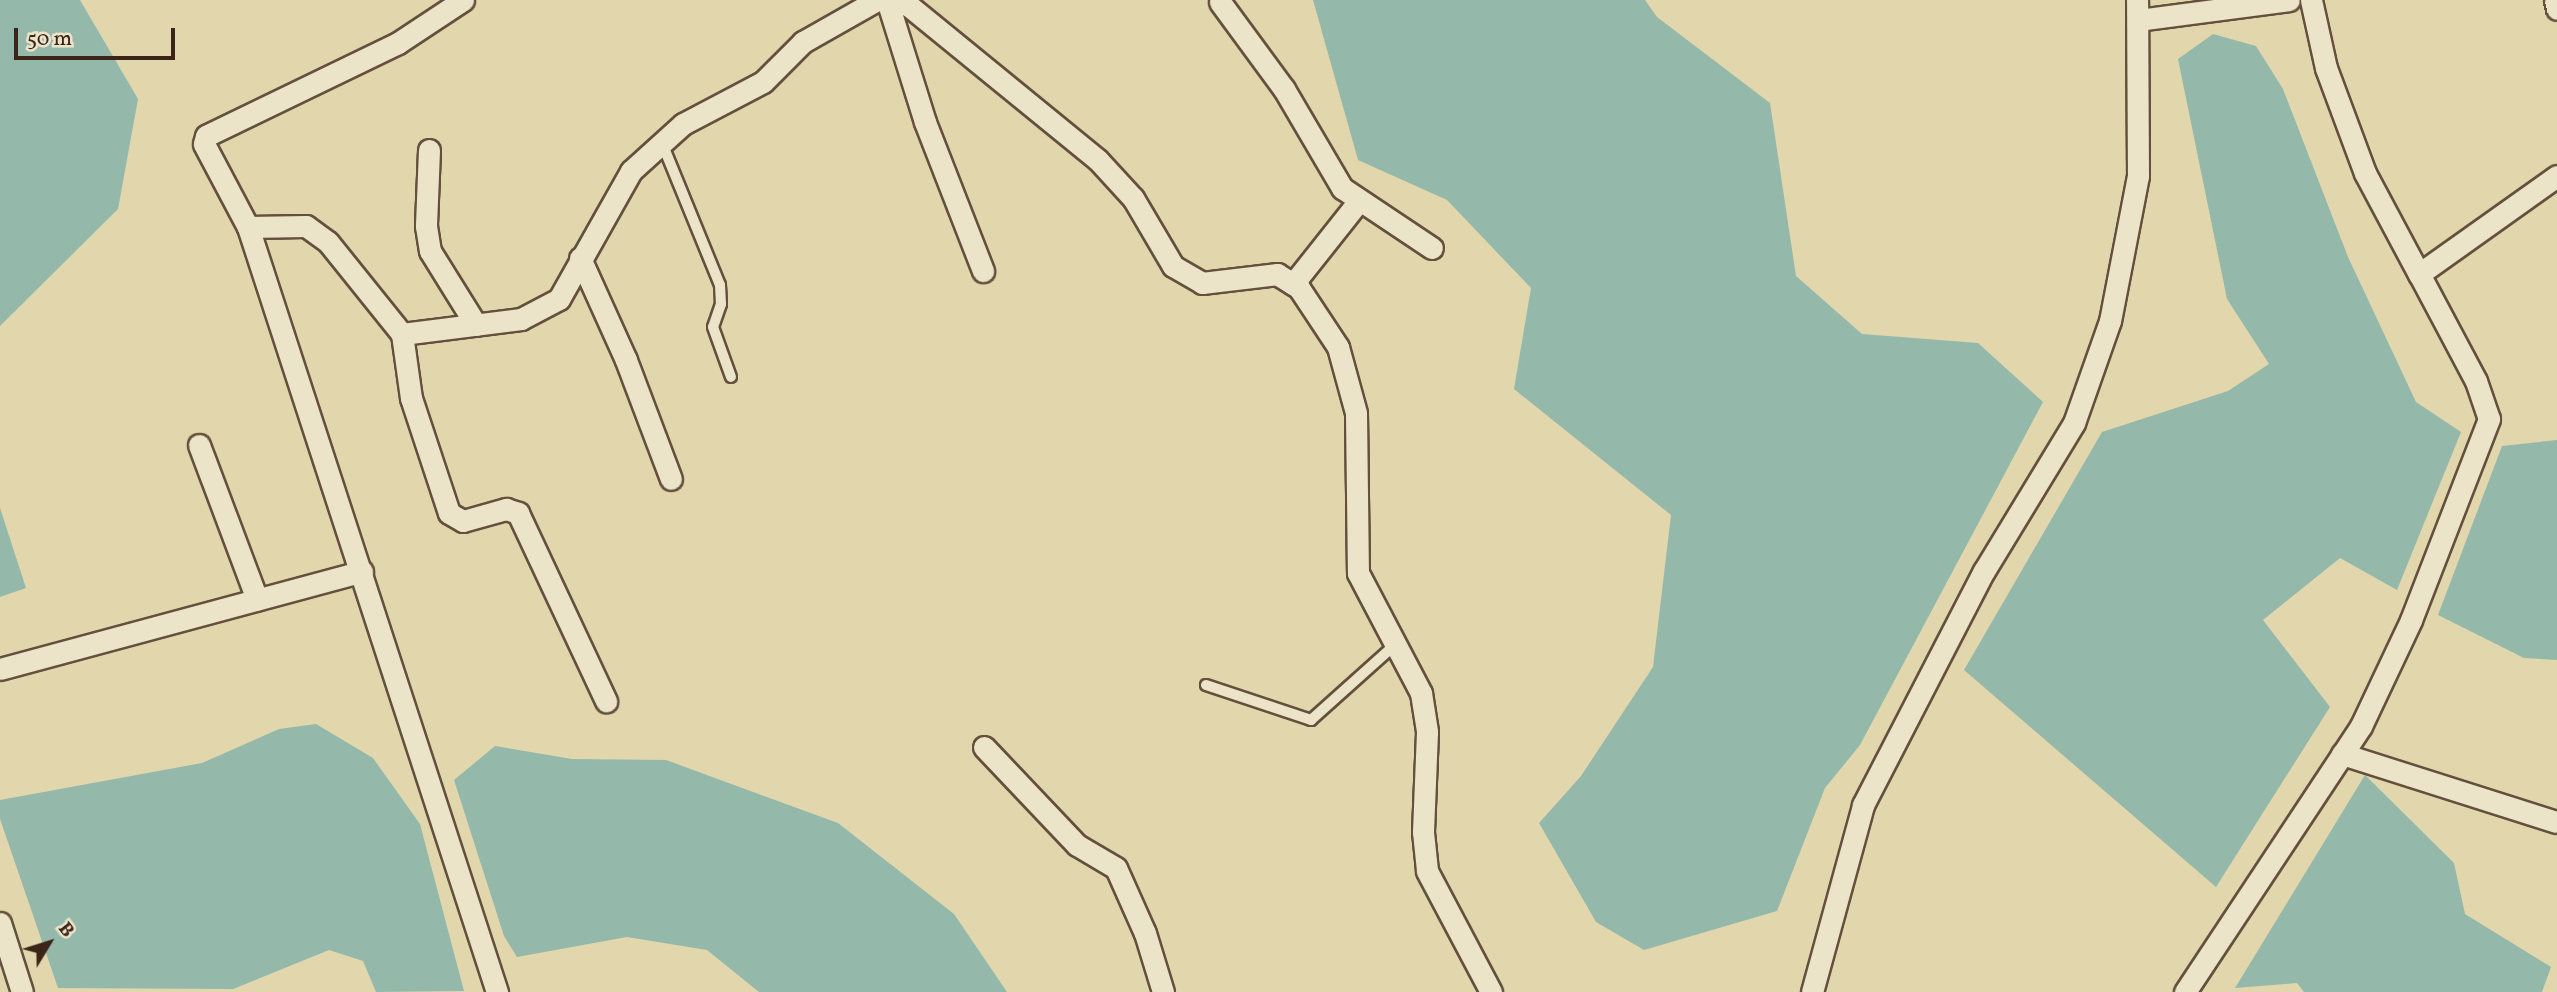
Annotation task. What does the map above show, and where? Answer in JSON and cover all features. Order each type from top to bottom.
[{"type":"street","points":[[463,0],[398,43],[206,135],[204,144],[247,228],[362,570],[497,992]]},
{"type":"street","points":[[402,334],[521,319],[559,299],[631,171],[683,124],[763,82],[803,42],[877,0]]},
{"type":"street","points":[[886,0],[925,122],[983,271]]},
{"type":"street","points":[[886,0],[908,5],[1098,160],[1133,198],[1173,266],[1202,283],[1277,274],[1293,284],[1338,347],[1356,413],[1358,573],[1421,692],[1427,732],[1423,832],[1427,871],[1491,992]]},
{"type":"street","points":[[1812,992],[1863,805],[1984,571],[2074,423],[2110,321],[2138,176],[2138,10],[2289,0]]},
{"type":"street","points":[[2185,992],[2361,726],[2411,620],[2489,419],[2476,380],[2365,173],[2326,68],[2311,0]]},
{"type":"street","points":[[2555,0],[2557,9]]},
{"type":"street","points":[[1220,2],[1284,89],[1342,188],[1358,202],[1432,248]]},
{"type":"street","points":[[429,150],[426,226],[430,251],[476,325]]},
{"type":"street","points":[[2419,274],[2557,176]]},
{"type":"street","points":[[1293,284],[1358,202]]},
{"type":"street","points":[[247,228],[306,226],[328,242],[402,334],[411,398],[450,513],[463,522],[506,509],[518,513],[606,701]]},
{"type":"street","points":[[580,258],[626,360],[671,480]]},
{"type":"street","points":[[199,445],[257,599]]},
{"type":"street","points":[[0,669],[362,570]]},
{"type":"street","points":[[984,747],[1077,845],[1116,868],[1145,933],[1163,992]]},
{"type":"street","points":[[2342,754],[2557,822]]},
{"type":"street","points":[[0,923],[22,992]]},
{"type":"lane","points":[[662,143],[720,285],[721,304],[713,327],[731,377]]},
{"type":"lane","points":[[1206,685],[1311,720],[1397,643]]},
{"type":"shaded area","points":[[0,0],[80,0],[138,99],[118,209],[0,326]]},
{"type":"shaded area","points":[[1313,0],[1645,0],[1657,17],[1770,103],[1796,276],[1862,334],[1978,343],[2043,402],[1860,745],[1825,788],[1777,911],[1644,950],[1596,922],[1539,823],[1581,776],[1653,667],[1671,515],[1514,389],[1531,288],[1447,200],[1358,160]]},
{"type":"shaded area","points":[[2213,34],[2256,46],[2283,89],[2348,257],[2416,402],[2461,432],[2397,590],[2340,558],[2263,620],[2330,707],[2216,887],[1964,670],[2102,432],[2228,391],[2269,364],[2227,299],[2178,59]]},
{"type":"shaded area","points":[[2557,440],[2557,660],[2524,658],[2438,615],[2502,446]]},
{"type":"shaded area","points":[[0,508],[26,588],[0,597]]},
{"type":"shaded area","points":[[316,724],[373,758],[420,824],[464,991],[376,992],[363,961],[329,950],[233,989],[58,988],[0,819],[0,800],[202,763],[279,729]]},
{"type":"shaded area","points":[[495,746],[572,759],[666,760],[838,823],[954,914],[1007,992],[759,992],[707,950],[627,937],[517,957],[504,936],[454,780]]},
{"type":"shaded area","points":[[2365,775],[2454,863],[2465,914],[2551,967],[2542,992],[2304,992],[2297,983],[2235,988]]}]
